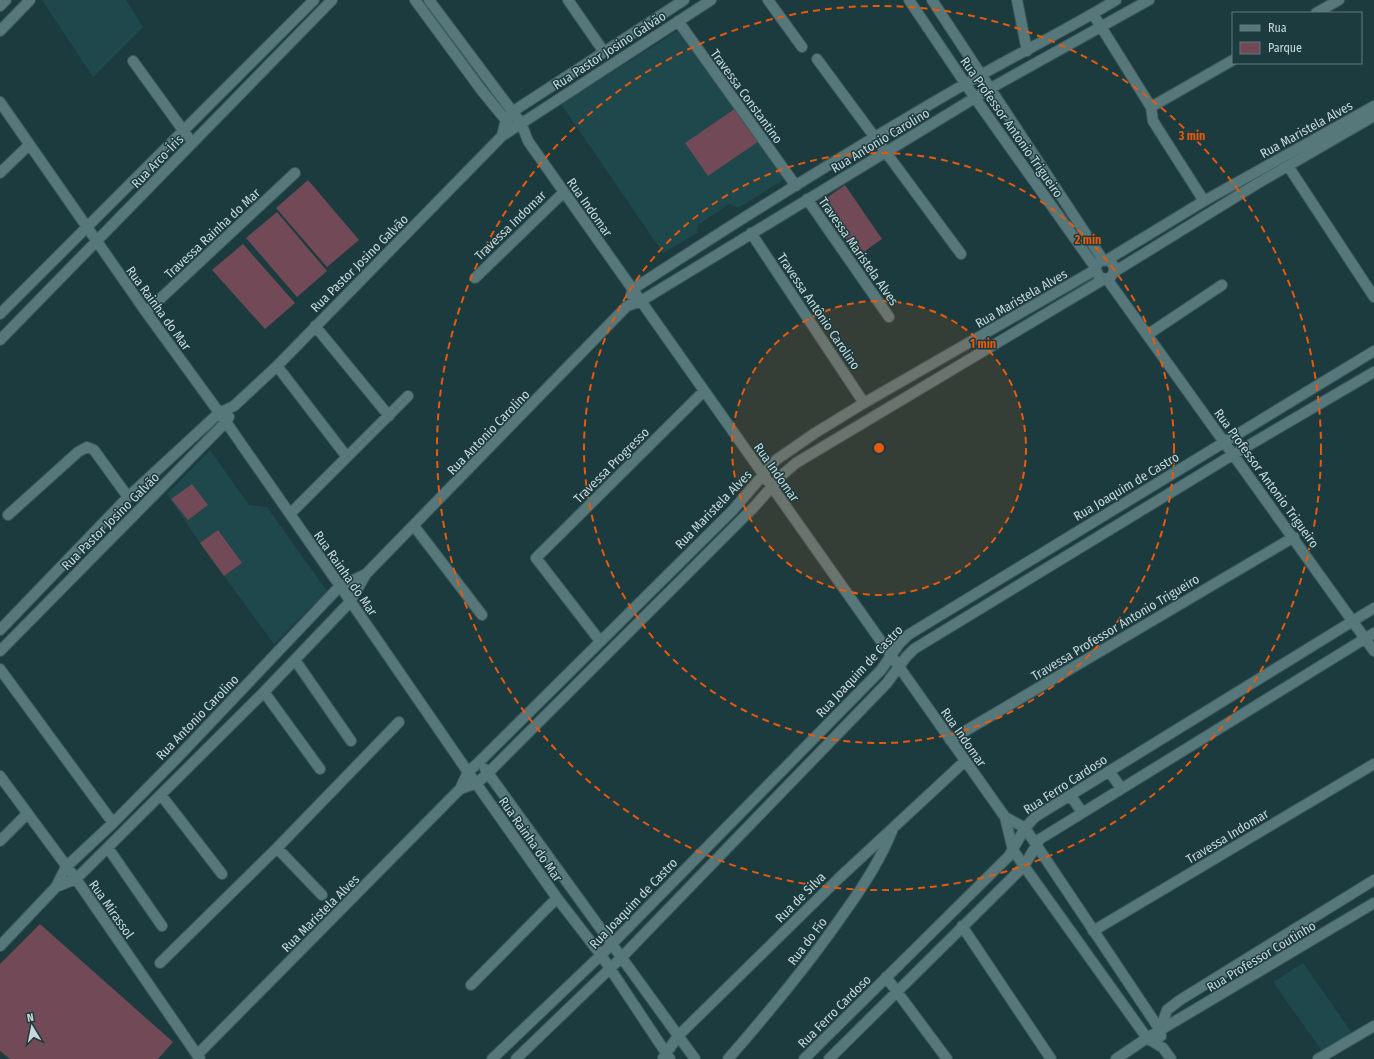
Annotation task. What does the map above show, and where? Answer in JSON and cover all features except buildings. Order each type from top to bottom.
[{"type":"street","points":[[0,6],[6,0]]},
{"type":"street","points":[[0,31],[30,0]]},
{"type":"street","name":"Rua Arco-Íris","points":[[0,314],[272,44],[314,0]]},
{"type":"street","name":"Rua Arco-Íris","points":[[0,340],[332,0]]},
{"type":"street","name":"Rua Indomar","points":[[415,0],[482,91],[509,115]]},
{"type":"street","name":"Rua Indomar","points":[[429,0],[1005,817],[1014,850],[1024,866],[1147,1038],[1163,1048],[1171,1059]]},
{"type":"street","points":[[568,0],[604,52]]},
{"type":"street","name":"Rua Pastor Josino Galvão","points":[[509,115],[684,0]]},
{"type":"street","name":"Rua Pastor Josino Galvão","points":[[1,626],[128,497],[219,413],[234,406],[276,366],[502,136],[711,0]]},
{"type":"street","points":[[768,0],[802,47]]},
{"type":"street","name":"Rua Professor Antonio Trigueiro","points":[[909,0],[975,98],[1100,264]]},
{"type":"street","name":"Rua Professor Antonio Trigueiro","points":[[932,0],[991,88],[1100,264]]},
{"type":"street","points":[[1017,0],[1027,51]]},
{"type":"street","name":"Rua Antonio Carolino","points":[[56,887],[76,879],[189,768],[295,660],[350,602],[366,574],[627,306],[633,289],[719,233],[875,136],[965,83],[1027,51],[1116,0]]},
{"type":"street","name":"Rua Antonio Carolino","points":[[627,306],[641,301],[991,88],[1149,0]]},
{"type":"street","points":[[1318,12],[1339,0]]},
{"type":"street","points":[[1093,14],[1151,107],[1153,121],[1204,201]]},
{"type":"street","name":"Travessa Constantino","points":[[678,21],[796,186]]},
{"type":"street","points":[[272,44],[280,54]]},
{"type":"street","points":[[817,59],[961,254]]},
{"type":"street","points":[[133,61],[185,131],[192,144]]},
{"type":"street","points":[[1151,107],[1232,61]]},
{"type":"street","name":"Rua Rainha do Mar","points":[[0,102],[146,312],[226,422],[468,772],[557,898],[601,955],[666,1057]]},
{"type":"street","name":"Rua Maristela Alves","points":[[199,1057],[460,789],[468,772],[733,510],[776,460],[815,433],[864,403],[1204,201],[1374,106]]},
{"type":"street","points":[[502,136],[509,115]]},
{"type":"street","name":"Rua Maristela Alves","points":[[460,789],[477,783],[488,773],[754,507],[782,475],[796,463],[1110,276],[1288,166],[1374,116]]},
{"type":"street","points":[[0,173],[29,145]]},
{"type":"street","points":[[1288,166],[1374,297]]},
{"type":"street","name":"Travessa Rainha do Mar","points":[[146,312],[295,173]]},
{"type":"street","name":"Travessa Indomar","points":[[475,278],[564,192]]},
{"type":"street","name":"Travessa Maristela Alves","points":[[807,199],[889,317]]},
{"type":"street","points":[[719,233],[729,247]]},
{"type":"street","name":"Travessa Antônio Carolino","points":[[751,234],[864,403]]},
{"type":"street","points":[[1100,264],[1113,264],[1110,276],[1097,275],[1100,264]]},
{"type":"street","name":"Rua Professor Antonio Trigueiro","points":[[1110,276],[1147,335],[1294,537],[1352,620],[1370,635],[1374,651]]},
{"type":"street","points":[[1147,335],[1222,285]]},
{"type":"street","points":[[316,326],[388,416]]},
{"type":"street","name":"Rua Joaquim de Castro","points":[[492,1059],[601,955],[881,670],[899,644],[920,627],[1374,351]]},
{"type":"street","points":[[276,366],[346,457]]},
{"type":"street","name":"Rua Joaquim de Castro","points":[[516,1059],[620,958],[899,668],[906,657],[925,642],[1234,454],[1374,372]]},
{"type":"street","name":"Travessa Progresso","points":[[600,641],[536,558],[704,391]]},
{"type":"street","points":[[290,514],[408,396]]},
{"type":"street","name":"Rua Pastor Josino Galvão","points":[[0,651],[226,422],[234,406]]},
{"type":"street","name":"Rua Pastor Josino Galvão","points":[[8,515],[78,452],[87,447],[94,450],[128,497]]},
{"type":"street","points":[[414,526],[482,615]]},
{"type":"street","name":"Travessa Professor Antonio Trigueiro","points":[[950,740],[1294,537]]},
{"type":"street","name":"Rua Antonio Carolino","points":[[0,946],[56,887],[66,867],[113,823],[178,757],[340,586],[366,574]]},
{"type":"street","name":"Rua Ferro Cardoso","points":[[804,1059],[1014,850],[1024,828],[1035,817],[1352,620],[1374,608]]},
{"type":"street","points":[[831,1058],[1024,866],[1040,838],[1370,635]]},
{"type":"street","points":[[295,660],[351,742]]},
{"type":"street","points":[[0,669],[113,823]]},
{"type":"street","points":[[264,692],[320,769]]},
{"type":"street","points":[[160,963],[277,848],[399,722]]},
{"type":"street","points":[[178,757],[189,768]]},
{"type":"street","name":"Rua de Silva","points":[[666,1057],[678,1036],[838,879],[965,761]]},
{"type":"street","name":"Rua Rainha do Mar","points":[[479,762],[620,958],[695,1059]]},
{"type":"street","name":"Travessa Indomar","points":[[1093,931],[1374,764]]},
{"type":"street","points":[[1109,771],[1121,788]]},
{"type":"street","name":"Rua Mirassol","points":[[0,776],[76,879],[199,1057]]},
{"type":"street","points":[[162,795],[222,874]]},
{"type":"street","points":[[1070,795],[1082,812]]},
{"type":"street","points":[[0,841],[27,814]]},
{"type":"street","name":"Rua Indomar","points":[[1005,817],[1024,828],[1160,1030],[1163,1048]]},
{"type":"street","name":"Rua do Fio","points":[[728,1059],[771,1009],[825,940],[869,877],[882,855],[893,829]]},
{"type":"street","points":[[108,848],[162,926]]},
{"type":"street","points":[[277,848],[322,895]]},
{"type":"street","points":[[1160,1030],[1167,1010],[1180,1000],[1374,880]]},
{"type":"street","points":[[470,985],[557,898]]},
{"type":"street","name":"Rua Professor Coutinho","points":[[1116,1059],[1160,1030],[1374,903]]},
{"type":"street","points":[[962,926],[1051,1059]]},
{"type":"street","points":[[886,977],[947,1059]]},
{"type":"street","points":[[1318,1059],[1374,1026]]},
{"type":"shaded area","points":[[42,0],[126,0],[143,27],[93,77]]},
{"type":"shaded area","points":[[682,28],[788,177],[738,208],[729,204],[698,225],[697,233],[663,253],[561,104]]},
{"type":"shaded area","points":[[210,450],[249,505],[267,507],[327,591],[274,644],[200,543],[167,494]]},
{"type":"shaded area","points":[[1303,963],[1352,1033],[1322,1051],[1273,982]]},
{"type":"green space","points":[[736,108],[759,141],[708,176],[685,143]]},
{"type":"green space","points":[[308,180],[359,240],[327,267],[276,208]]},
{"type":"green space","points":[[845,185],[882,239],[858,256],[821,202]]},
{"type":"green space","points":[[277,212],[327,271],[297,297],[246,238]]},
{"type":"green space","points":[[243,244],[295,303],[265,329],[212,270]]},
{"type":"green space","points":[[192,484],[208,505],[188,520],[171,499]]},
{"type":"green space","points":[[218,530],[242,563],[224,576],[200,543]]},
{"type":"green space","points":[[40,924],[173,1042],[158,1059],[10,1059],[0,1051],[0,964]]}]
